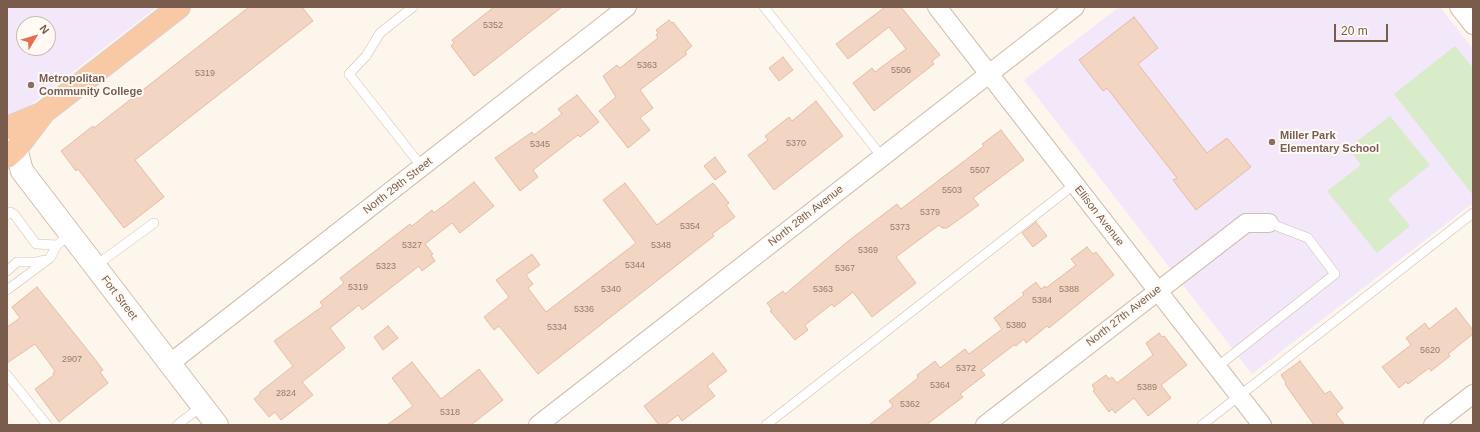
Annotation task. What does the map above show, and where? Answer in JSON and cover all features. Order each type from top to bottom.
[{"type":"highway","points":[[7,128],[44,112],[179,7]]},
{"type":"highway","points":[[12,156],[44,112]]},
{"type":"street","name":"North 29th Street","points":[[170,364],[627,7]]},
{"type":"street","name":"Ellison Avenue","points":[[937,7],[1262,425]]},
{"type":"street","name":"North 28th Avenue","points":[[538,425],[1075,7]]},
{"type":"street","points":[[1459,7],[1473,25]]},
{"type":"street","name":"Fort Street","points":[[12,156],[63,240],[95,266],[217,425]]},
{"type":"street","name":"North 27th Avenue","points":[[985,425],[1157,290],[1246,223],[1269,223]]},
{"type":"street","points":[[1435,424],[1473,394]]},
{"type":"lane","points":[[413,7],[380,33],[366,56],[349,74],[422,167]]},
{"type":"lane","points":[[764,7],[882,157]]},
{"type":"lane","points":[[766,425],[1075,184]]},
{"type":"lane","points":[[1202,425],[1473,213]]},
{"type":"lane","points":[[9,214],[14,214],[36,244],[63,240]]},
{"type":"lane","points":[[95,266],[154,223]]},
{"type":"lane","points":[[1217,367],[1335,274],[1308,238],[1269,223]]},
{"type":"lane","points":[[7,290],[50,258],[63,240]]},
{"type":"lane","points":[[7,271],[18,262],[36,262],[50,258]]},
{"type":"lane","points":[[7,375],[47,425]]},
{"type":"lane","points":[[177,425],[202,406]]},
{"type":"shaded area","name":"Metropolitan Community College","points":[[7,7],[157,7],[7,123]]},
{"type":"shaded area","name":"Miller Park Elementary School","points":[[1119,7],[1440,7],[1473,49],[1473,203],[1252,374],[1024,80]]},
{"type":"green space","points":[[1455,46],[1473,68],[1472,194],[1394,94]]},
{"type":"green space","points":[[1390,116],[1430,165],[1388,199],[1410,226],[1377,253],[1327,191],[1361,165],[1348,148]]},
{"type":"building","points":[[249,7],[302,7],[313,21],[135,160],[164,197],[124,228],[78,169],[76,171],[61,151],[93,126],[94,128]]},
{"type":"building","points":[[494,7],[562,7],[474,76],[451,46],[454,43],[452,40]]},
{"type":"building","points":[[885,7],[901,7],[940,55],[932,61],[934,64],[874,111],[853,83],[872,68],[875,72],[906,49],[889,27],[848,59],[836,44]]},
{"type":"building","points":[[1134,17],[1158,48],[1138,64],[1207,153],[1227,138],[1251,167],[1196,210],[1173,180],[1177,178],[1107,88],[1103,91],[1079,60]]},
{"type":"building","points":[[669,20],[672,23],[673,22],[692,46],[685,52],[687,54],[640,90],[653,108],[640,118],[650,130],[628,148],[599,111],[616,97],[603,76],[617,65],[620,68],[658,38],[656,35],[658,33],[656,30]]},
{"type":"building","points":[[783,57],[793,70],[779,81],[769,68]]},
{"type":"building","points":[[577,95],[599,122],[580,137],[578,135],[533,170],[538,177],[520,191],[495,158],[532,132],[534,135],[562,114],[558,109]]},
{"type":"building","points":[[816,101],[843,136],[774,190],[748,155],[768,140],[765,136],[789,117],[792,121]]},
{"type":"building","points":[[1001,130],[1024,160],[973,198],[979,205],[947,228],[942,228],[939,225],[896,257],[916,283],[872,317],[853,292],[834,307],[832,304],[805,325],[808,330],[795,340],[770,311],[772,310],[767,303],[783,291],[785,294],[847,242],[897,204],[901,209],[984,146],[982,144]]},
{"type":"building","points":[[715,157],[726,172],[715,180],[704,166]]},
{"type":"building","points":[[474,182],[494,206],[460,233],[452,223],[425,244],[433,254],[431,255],[435,261],[422,271],[419,266],[362,310],[359,305],[330,328],[345,348],[302,382],[313,395],[281,420],[275,412],[269,417],[254,399],[260,394],[260,392],[293,366],[274,341],[323,306],[320,302],[344,283],[340,278],[410,224],[412,226],[432,210],[434,213]]},
{"type":"building","points":[[625,183],[657,225],[713,183],[729,203],[726,205],[735,217],[712,234],[714,236],[538,374],[499,326],[494,330],[484,317],[509,297],[496,280],[532,254],[540,265],[526,275],[533,284],[528,288],[546,312],[636,243],[603,200]]},
{"type":"building","points":[[1036,222],[1047,236],[1033,247],[1022,233]]},
{"type":"building","points":[[1087,247],[1093,254],[1096,252],[1114,275],[1049,328],[1047,326],[1026,343],[1024,339],[1016,346],[1014,345],[981,370],[985,375],[960,394],[963,397],[926,425],[869,425],[893,406],[889,401],[918,378],[917,375],[935,361],[940,368],[965,349],[969,354],[1002,329],[994,318],[1024,295],[1022,293],[1036,282],[1041,289],[1045,286],[1046,288],[1076,265],[1071,259]]},
{"type":"building","points":[[37,287],[103,370],[100,372],[108,383],[59,422],[35,389],[54,375],[53,373],[55,371],[35,344],[7,363],[7,327],[20,318],[12,307]]},
{"type":"building","points":[[1456,308],[1473,330],[1473,334],[1448,354],[1450,356],[1431,371],[1429,368],[1408,384],[1406,382],[1399,388],[1382,367],[1411,345],[1406,338],[1425,323],[1429,329]]},
{"type":"building","points":[[388,326],[398,338],[383,350],[374,337]]},
{"type":"building","points":[[1159,333],[1162,337],[1164,336],[1187,365],[1161,385],[1171,398],[1148,416],[1134,398],[1115,413],[1112,409],[1109,412],[1093,391],[1095,390],[1092,385],[1106,375],[1109,379],[1112,377],[1117,383],[1153,355],[1146,343]]},
{"type":"building","points":[[713,353],[727,371],[707,386],[715,396],[682,421],[678,415],[665,425],[659,425],[644,406]]},
{"type":"building","points":[[1300,361],[1325,394],[1330,391],[1343,408],[1336,414],[1345,425],[1314,425],[1285,384],[1286,383],[1281,375]]},
{"type":"building","points":[[412,362],[441,399],[479,369],[503,400],[471,425],[387,425],[413,406],[392,378]]},
{"type":"place","name":"Metropolitan Community College","points":[[31,85]]},
{"type":"place","name":"Miller Park Elementary School","points":[[1272,142]]}]
